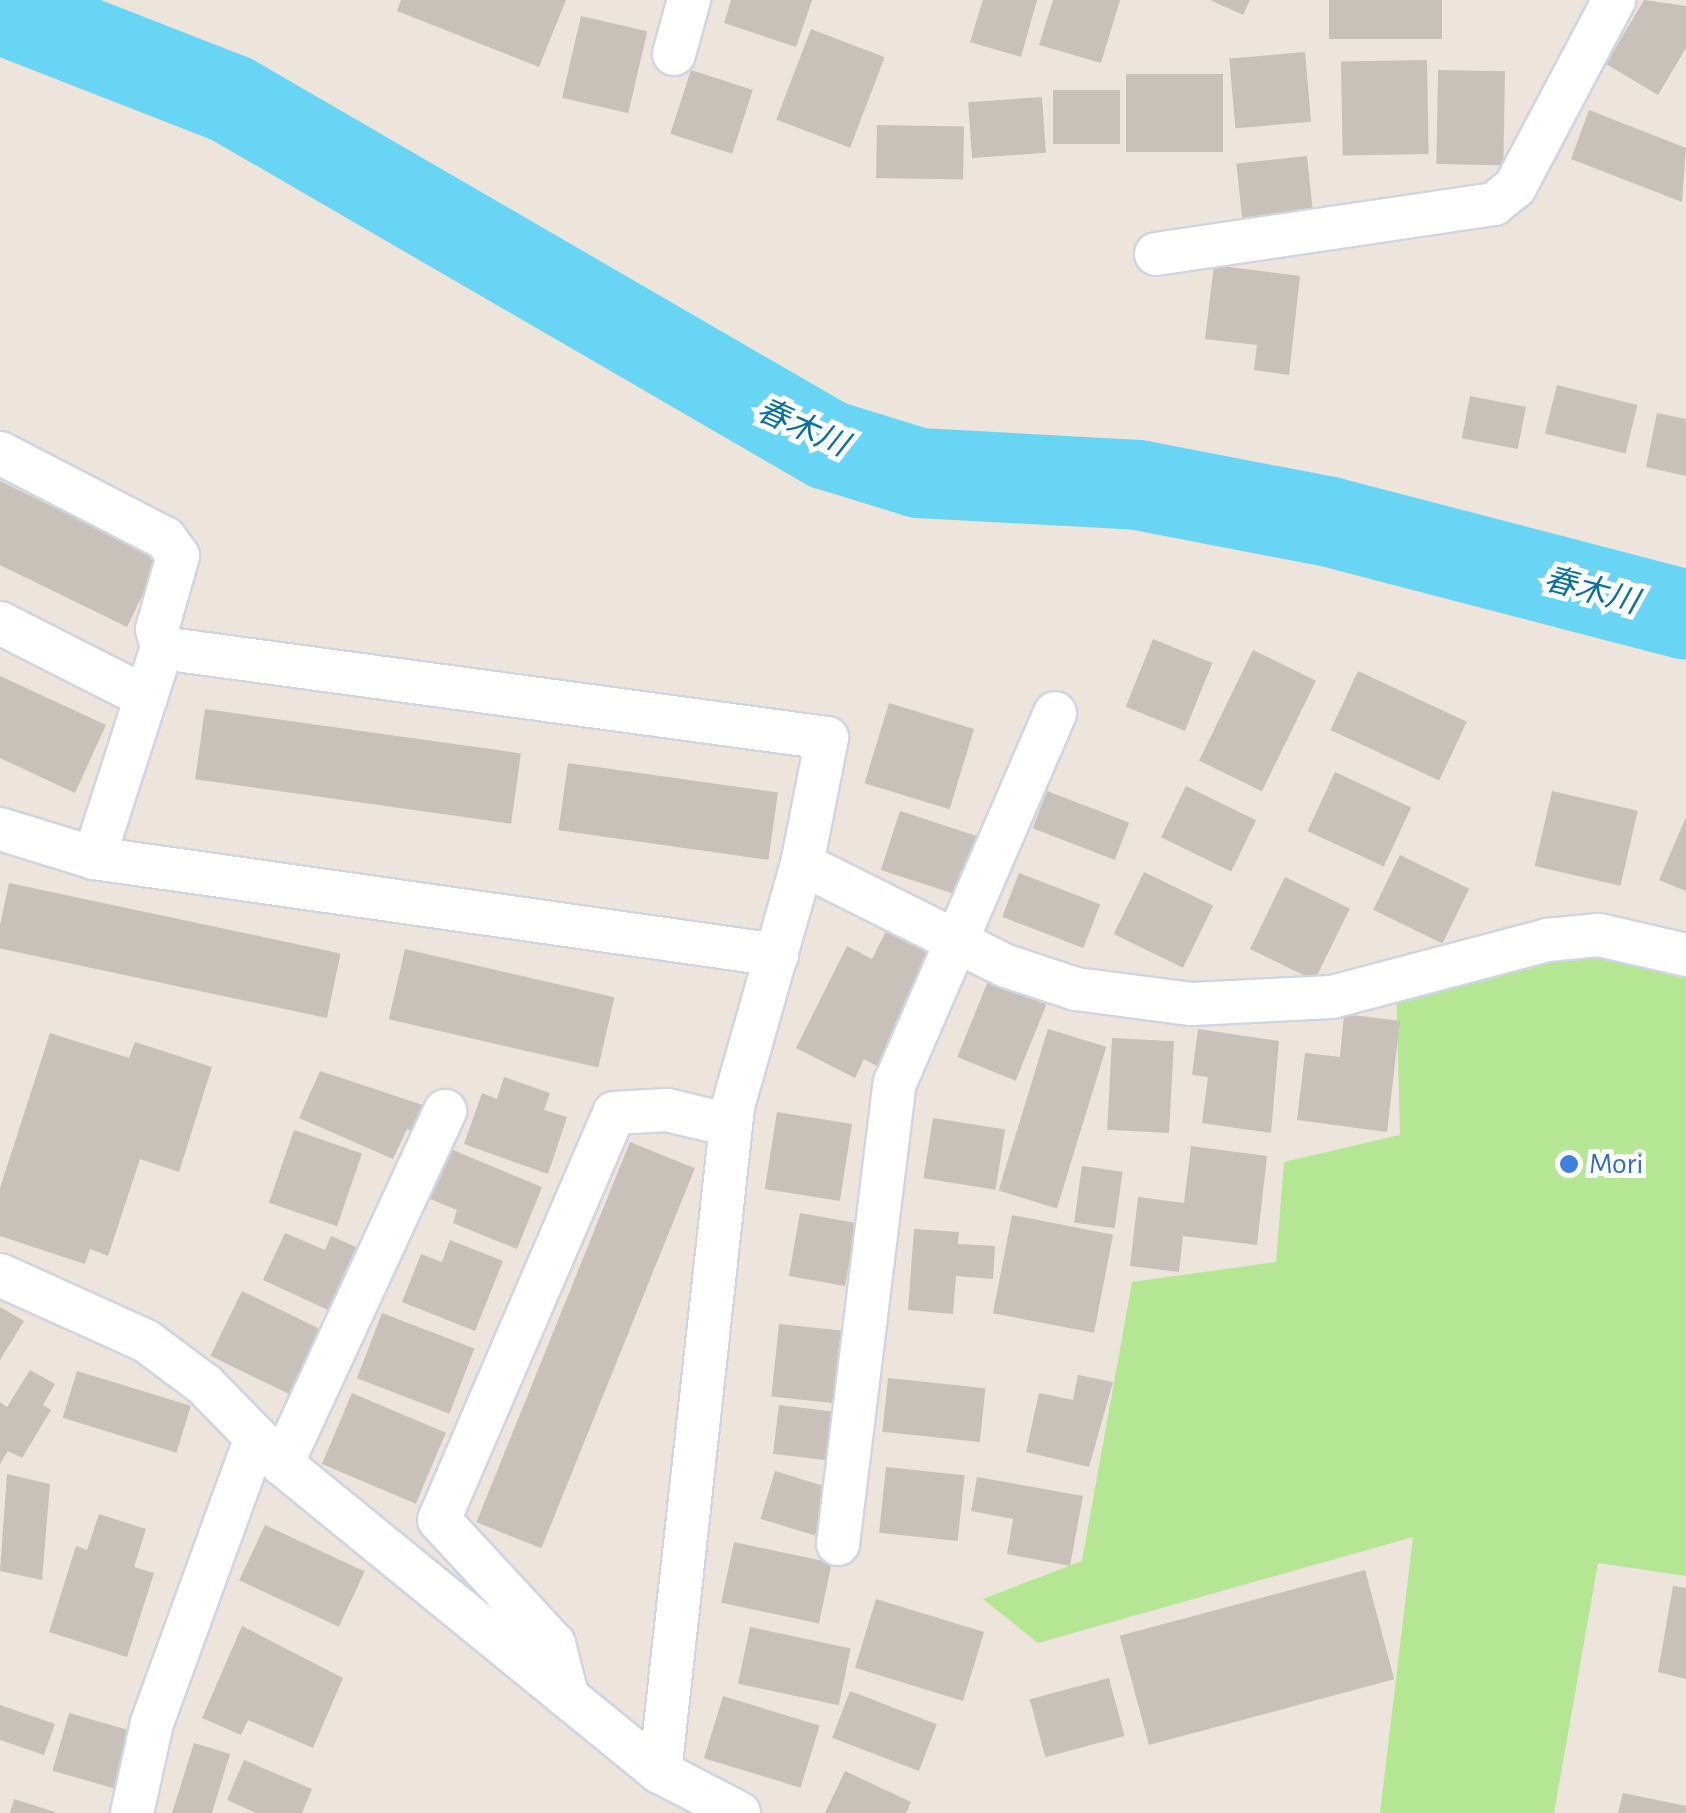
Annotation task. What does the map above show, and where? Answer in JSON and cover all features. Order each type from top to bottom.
[{"type":"street","points":[[674,54],[690,0]]},
{"type":"street","points":[[1156,254],[1494,204],[1516,187],[1614,0]]},
{"type":"street","points":[[0,454],[166,538],[178,556],[157,629],[162,648],[94,858]]},
{"type":"street","points":[[0,622],[146,697]]},
{"type":"street","points":[[162,648],[827,738],[802,864],[730,1125],[660,1772]]},
{"type":"street","points":[[838,1544],[895,1083],[1056,713]]},
{"type":"street","points":[[0,829],[94,858],[778,955]]},
{"type":"street","points":[[802,864],[959,942],[1076,990],[1192,1004],[1332,997],[1564,938],[1599,935],[1686,954]]},
{"type":"street","points":[[567,1696],[554,1644],[439,1520],[614,1113],[668,1110],[730,1125]]},
{"type":"street","points":[[132,1813],[152,1722],[269,1450],[445,1111]]},
{"type":"street","points":[[0,1275],[146,1341],[269,1450],[660,1772],[740,1813]]},
{"type":"green space","points":[[1526,945],[1686,959],[1686,1576],[1598,1563],[1554,1813],[1380,1813],[1413,1537],[1038,1643],[983,1599],[1082,1561],[1132,1282],[1276,1262],[1284,1162],[1400,1135],[1396,980]]},
{"type":"building","points":[[401,0],[566,0],[539,67],[397,11]]},
{"type":"building","points":[[731,0],[812,0],[796,47],[724,23]]},
{"type":"building","points":[[983,0],[1037,0],[1021,57],[970,42]]},
{"type":"building","points":[[1053,0],[1120,0],[1101,63],[1039,45]]},
{"type":"building","points":[[1210,0],[1250,0],[1243,15]]},
{"type":"building","points":[[1329,0],[1442,0],[1442,39],[1329,39]]},
{"type":"building","points":[[1644,0],[1686,6],[1686,48],[1658,95],[1606,64]]},
{"type":"building","points":[[581,16],[647,31],[628,113],[562,98]]},
{"type":"building","points":[[811,29],[885,57],[850,148],[776,120]]},
{"type":"building","points":[[1305,52],[1311,122],[1235,128],[1229,59]]},
{"type":"building","points":[[1427,60],[1429,154],[1343,155],[1341,62]]},
{"type":"building","points":[[691,70],[753,90],[732,154],[670,134]]},
{"type":"building","points":[[1438,70],[1505,71],[1503,165],[1436,164]]},
{"type":"building","points":[[1126,74],[1223,74],[1223,152],[1126,152]]},
{"type":"building","points":[[1053,90],[1120,90],[1120,144],[1053,144]]},
{"type":"building","points":[[1042,97],[1046,153],[972,158],[968,102]]},
{"type":"building","points":[[1589,110],[1686,148],[1682,202],[1571,159]]},
{"type":"building","points":[[877,125],[964,127],[963,180],[876,178]]},
{"type":"building","points":[[1307,156],[1313,212],[1242,219],[1236,163]]},
{"type":"building","points":[[1214,265],[1300,276],[1289,375],[1254,370],[1257,345],[1205,339]]},
{"type":"building","points":[[1557,385],[1638,405],[1625,454],[1545,434]]},
{"type":"building","points":[[1470,396],[1526,407],[1518,449],[1462,438]]},
{"type":"building","points":[[1657,413],[1686,419],[1686,476],[1646,467]]},
{"type":"building","points":[[0,481],[160,559],[127,627],[0,565]]},
{"type":"building","points":[[1153,639],[1212,663],[1185,731],[1126,707]]},
{"type":"building","points":[[1253,650],[1316,681],[1262,791],[1199,761]]},
{"type":"building","points":[[1358,671],[1467,722],[1439,781],[1331,730]]},
{"type":"building","points":[[0,676],[106,725],[75,793],[0,758]]},
{"type":"building","points":[[889,703],[974,729],[950,809],[864,783]]},
{"type":"building","points":[[205,709],[521,753],[511,824],[195,779]]},
{"type":"building","points":[[568,763],[778,793],[768,860],[559,830]]},
{"type":"building","points":[[1335,772],[1411,807],[1384,866],[1308,831]]},
{"type":"building","points":[[1186,786],[1256,820],[1231,871],[1161,837]]},
{"type":"building","points":[[1047,791],[1129,823],[1115,860],[1033,828]]},
{"type":"building","points":[[1552,791],[1638,811],[1620,886],[1535,866]]},
{"type":"building","points":[[900,811],[988,840],[969,899],[881,870]]},
{"type":"building","points":[[1686,817],[1686,891],[1659,880]]},
{"type":"building","points":[[1400,855],[1469,889],[1442,944],[1373,910]]},
{"type":"building","points":[[1144,872],[1213,906],[1183,968],[1114,934]]},
{"type":"building","points":[[1019,873],[1100,904],[1083,948],[1002,917]]},
{"type":"building","points":[[1285,877],[1350,909],[1315,980],[1250,949]]},
{"type":"building","points":[[9,883],[341,953],[327,1018],[0,949],[0,925]]},
{"type":"building","points":[[889,925],[932,946],[882,1069],[864,1059],[855,1078],[796,1048],[847,946],[872,959]]},
{"type":"building","points":[[405,949],[614,997],[598,1068],[389,1019]]},
{"type":"building","points":[[988,981],[1046,1005],[1016,1081],[957,1057]]},
{"type":"building","points":[[1344,1014],[1400,1021],[1387,1132],[1297,1120],[1305,1053],[1340,1057]]},
{"type":"building","points":[[1048,1029],[1106,1047],[1057,1208],[999,1191]]},
{"type":"building","points":[[1198,1029],[1279,1041],[1271,1133],[1202,1123],[1208,1077],[1192,1075]]},
{"type":"building","points":[[50,1033],[129,1058],[135,1042],[212,1067],[179,1172],[140,1159],[108,1256],[90,1249],[85,1264],[0,1236],[0,1188]]},
{"type":"building","points":[[1112,1038],[1174,1041],[1169,1133],[1107,1130]]},
{"type":"building","points":[[320,1071],[429,1107],[417,1134],[407,1129],[393,1159],[299,1118]]},
{"type":"building","points":[[504,1077],[550,1093],[544,1110],[567,1117],[548,1174],[464,1144],[482,1093],[497,1099]]},
{"type":"building","points":[[777,1112],[852,1124],[840,1201],[765,1189]]},
{"type":"building","points":[[933,1118],[1005,1129],[996,1190],[923,1178]]},
{"type":"building","points":[[294,1130],[362,1153],[337,1226],[269,1203]]},
{"type":"building","points":[[630,1142],[695,1168],[541,1548],[476,1522]]},
{"type":"building","points":[[1191,1146],[1267,1156],[1257,1245],[1183,1236],[1179,1272],[1130,1266],[1138,1197],[1184,1203]]},
{"type":"building","points":[[448,1148],[542,1187],[517,1249],[453,1223],[457,1210],[428,1198]]},
{"type":"building","points":[[1082,1166],[1123,1172],[1115,1228],[1074,1222]]},
{"type":"building","points":[[800,1213],[856,1223],[845,1286],[789,1276]]},
{"type":"building","points":[[1012,1215],[1113,1235],[1094,1333],[993,1313]]},
{"type":"building","points":[[914,1229],[959,1232],[958,1244],[995,1246],[993,1279],[956,1276],[953,1314],[908,1310]]},
{"type":"building","points":[[285,1233],[325,1250],[331,1236],[356,1247],[328,1310],[263,1280]]},
{"type":"building","points":[[450,1240],[503,1261],[475,1331],[402,1302],[421,1254],[442,1262]]},
{"type":"building","points":[[242,1291],[327,1333],[296,1397],[210,1356]]},
{"type":"building","points":[[0,1307],[24,1321],[0,1360]]},
{"type":"building","points":[[382,1313],[474,1348],[449,1414],[357,1378]]},
{"type":"building","points":[[779,1324],[848,1331],[840,1404],[771,1397]]},
{"type":"building","points":[[30,1370],[55,1384],[43,1405],[51,1410],[22,1458],[8,1451],[0,1464],[0,1402],[7,1407]]},
{"type":"building","points":[[77,1371],[191,1406],[176,1453],[63,1418]]},
{"type":"building","points":[[1078,1375],[1113,1382],[1089,1467],[1026,1452],[1039,1393],[1073,1400]]},
{"type":"building","points":[[888,1378],[985,1388],[980,1442],[882,1432]]},
{"type":"building","points":[[352,1393],[446,1433],[416,1504],[322,1464]]},
{"type":"building","points":[[779,1405],[841,1413],[835,1461],[773,1454]]},
{"type":"building","points":[[886,1467],[965,1475],[958,1541],[879,1533]]},
{"type":"building","points":[[775,1471],[830,1488],[815,1535],[760,1519]]},
{"type":"building","points":[[7,1474],[50,1484],[42,1580],[0,1571]]},
{"type":"building","points":[[977,1477],[1083,1496],[1070,1566],[1007,1554],[1013,1519],[971,1511]]},
{"type":"building","points":[[99,1514],[146,1529],[134,1567],[154,1573],[127,1657],[49,1632],[76,1546],[87,1550]]},
{"type":"building","points":[[265,1525],[365,1571],[339,1627],[239,1580]]},
{"type":"building","points":[[734,1542],[832,1563],[819,1623],[721,1603]]},
{"type":"building","points":[[1365,1570],[1394,1679],[1149,1745],[1120,1636]]},
{"type":"building","points":[[1673,1586],[1686,1588],[1686,1679],[1658,1672]]},
{"type":"building","points":[[876,1599],[984,1632],[963,1701],[855,1668]]},
{"type":"building","points":[[242,1626],[343,1678],[313,1748],[248,1720],[241,1735],[202,1718]]},
{"type":"building","points":[[750,1627],[851,1648],[839,1705],[738,1684]]},
{"type":"building","points":[[1109,1678],[1125,1736],[1045,1757],[1030,1699]]},
{"type":"building","points":[[850,1691],[937,1724],[919,1771],[832,1738]]},
{"type":"building","points":[[723,1696],[820,1726],[801,1788],[704,1758]]},
{"type":"building","points":[[0,1705],[55,1724],[44,1755],[0,1740]]},
{"type":"building","points":[[69,1713],[136,1732],[120,1790],[52,1771]]},
{"type":"building","points":[[194,1743],[230,1754],[212,1813],[172,1813]]},
{"type":"building","points":[[244,1760],[312,1789],[302,1813],[256,1813],[227,1800]]},
{"type":"building","points":[[845,1771],[911,1802],[906,1813],[825,1813]]},
{"type":"building","points":[[1623,1793],[1686,1806],[1686,1813],[1618,1813]]},
{"type":"building","points":[[14,1799],[55,1812],[55,1813],[10,1813]]},
{"type":"waterway","name":"春木川","points":[[0,9],[231,99],[828,445],[919,473],[1138,485],[1330,522],[1686,615]]},
{"type":"place","name":"Mori","points":[[1569,1164]]}]
